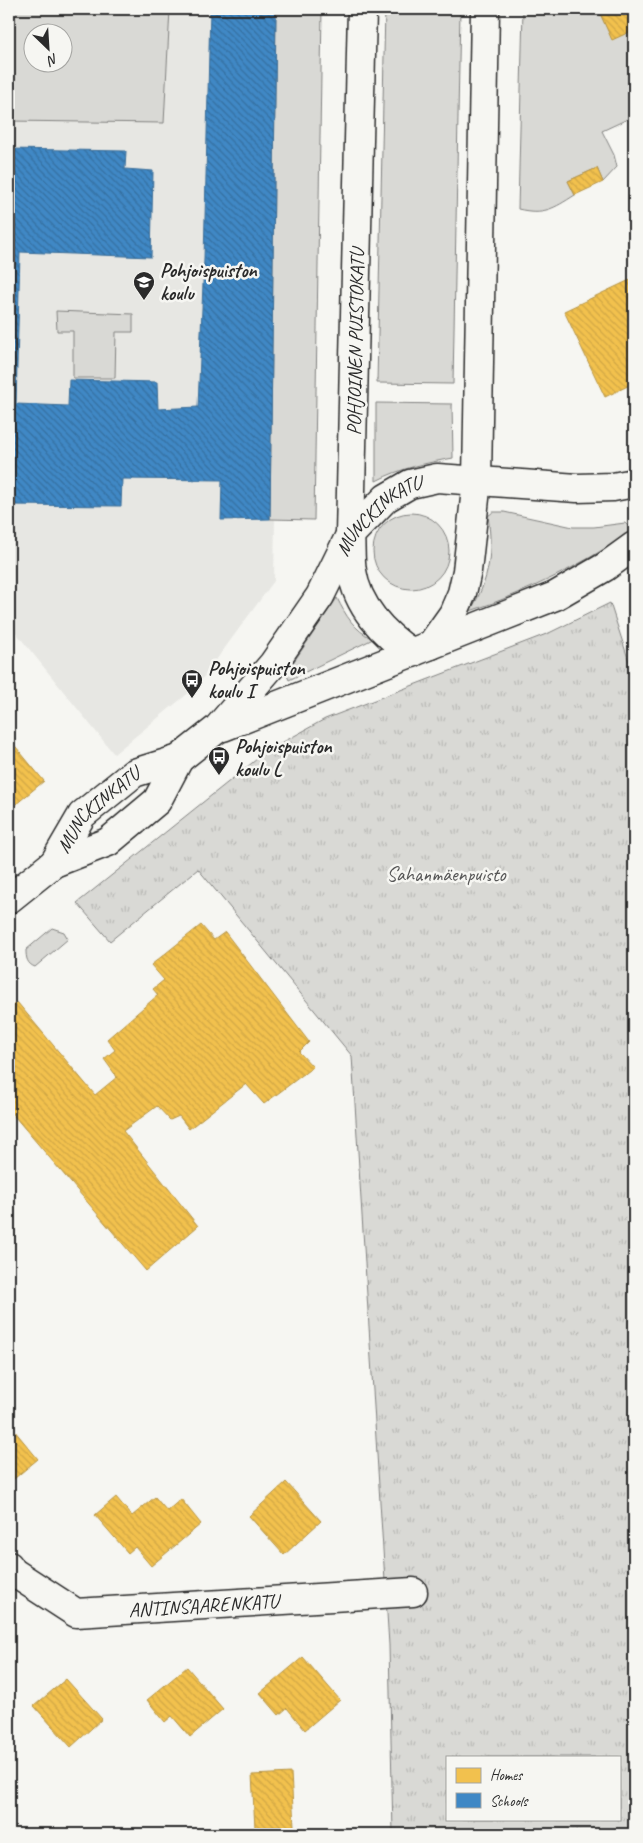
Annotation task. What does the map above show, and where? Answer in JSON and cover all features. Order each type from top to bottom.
[{"type":"street","name":"POHJOINEN PUISTOKATU","points":[[362,9],[350,536],[352,570],[358,595],[379,626],[394,641],[422,649]]},
{"type":"street","points":[[422,649],[453,614],[462,593],[467,571],[477,480],[485,9]]},
{"type":"street","name":"MUNCKINKATU","points":[[54,863],[82,815],[134,774],[179,759],[217,729],[278,657],[320,596],[350,536],[386,498],[410,484],[437,478],[577,488],[613,487],[634,483]]},
{"type":"street","name":"MUNCKINKATU","points":[[217,729],[555,596],[605,567],[634,546]]},
{"type":"street","name":"MUNCKINKATU","points":[[9,899],[54,863],[108,842],[157,801],[179,759]]},
{"type":"street","name":"ANTINSAARENKATU","points":[[9,1566],[13,1572],[76,1613],[413,1592]]},
{"type":"shaded area","name":"Pohjoispuiston koulu","points":[[9,9],[283,9],[274,581],[197,686],[114,754],[9,624]]},
{"type":"green space","points":[[9,9],[170,9],[164,123],[9,121]]},
{"type":"green space","points":[[276,9],[322,9],[314,520],[270,519]]},
{"type":"green space","points":[[385,9],[460,9],[453,384],[377,383]]},
{"type":"green space","points":[[523,9],[598,9],[612,39],[634,30],[634,116],[602,131],[614,155],[617,167],[603,182],[597,168],[568,181],[575,195],[548,210],[542,211],[518,209]]},
{"type":"green space","points":[[56,311],[133,314],[133,332],[116,332],[115,378],[73,378],[73,331],[57,331]]},
{"type":"green space","points":[[376,403],[452,404],[453,458],[404,469],[376,481]]},
{"type":"green space","points":[[493,512],[504,512],[573,527],[594,527],[625,523],[631,529],[628,534],[609,546],[552,578],[512,596],[470,611],[486,577],[490,553],[488,516]]},
{"type":"green space","points":[[411,513],[426,516],[438,524],[446,536],[449,551],[446,566],[438,578],[426,586],[411,589],[396,586],[384,578],[376,566],[373,551],[376,536],[384,524],[396,516]]},
{"type":"green space","points":[[337,598],[351,622],[373,639],[289,680],[286,673]]},
{"type":"green space","name":"Sahanmäenpuisto","points":[[610,603],[634,677],[634,1834],[393,1834],[389,1645],[352,1056],[198,869],[110,941],[77,903],[267,751],[325,719],[549,633]]},
{"type":"green space","points":[[52,928],[64,932],[68,939],[35,967],[32,966],[26,956],[26,950]]},
{"type":"building: Homes","points":[[598,9],[634,9],[634,30],[612,40]]},
{"type":"building: Homes","points":[[597,168],[603,182],[575,195],[568,181]]},
{"type":"building: Homes","points":[[634,278],[634,383],[605,397],[564,311]]},
{"type":"building: Homes","points":[[11,741],[44,781],[9,810],[9,743]]},
{"type":"building: Homes","points":[[201,925],[214,940],[225,932],[309,1042],[299,1052],[313,1067],[264,1104],[246,1084],[189,1129],[179,1116],[170,1120],[157,1106],[123,1131],[198,1226],[146,1271],[9,1110],[9,1009],[17,1002],[95,1095],[117,1077],[104,1059],[115,1050],[107,1039],[158,995],[153,989],[164,980],[151,965]]},
{"type":"building: Homes","points":[[9,1424],[38,1459],[9,1483]]},
{"type":"building: Homes","points":[[286,1482],[321,1521],[284,1555],[249,1516]]},
{"type":"building: Homes","points":[[116,1497],[132,1516],[155,1497],[167,1511],[181,1499],[201,1524],[151,1566],[135,1547],[128,1553],[95,1515]]},
{"type":"building: Homes","points":[[303,1657],[340,1700],[305,1730],[287,1708],[279,1715],[260,1693]]},
{"type":"building: Homes","points":[[187,1667],[223,1709],[190,1737],[172,1716],[165,1722],[147,1700]]},
{"type":"building: Homes","points":[[66,1679],[102,1719],[71,1747],[34,1706]]},
{"type":"building: Homes","points":[[291,1773],[294,1826],[255,1828],[252,1775]]},
{"type":"building: Schools","points":[[210,9],[276,9],[270,519],[221,520],[222,480],[122,479],[121,506],[9,505],[9,149],[126,151],[125,169],[153,171],[151,257],[20,252],[16,404],[68,406],[69,380],[157,382],[158,409],[198,407],[204,259]]},
{"type":"place","name":"Pohjoispuiston koulu","points":[[144,301]]},
{"type":"place","name":"Pohjoispuiston koulu I","points":[[192,699]]},
{"type":"place","name":"Pohjoispuiston koulu L","points":[[219,776]]}]
